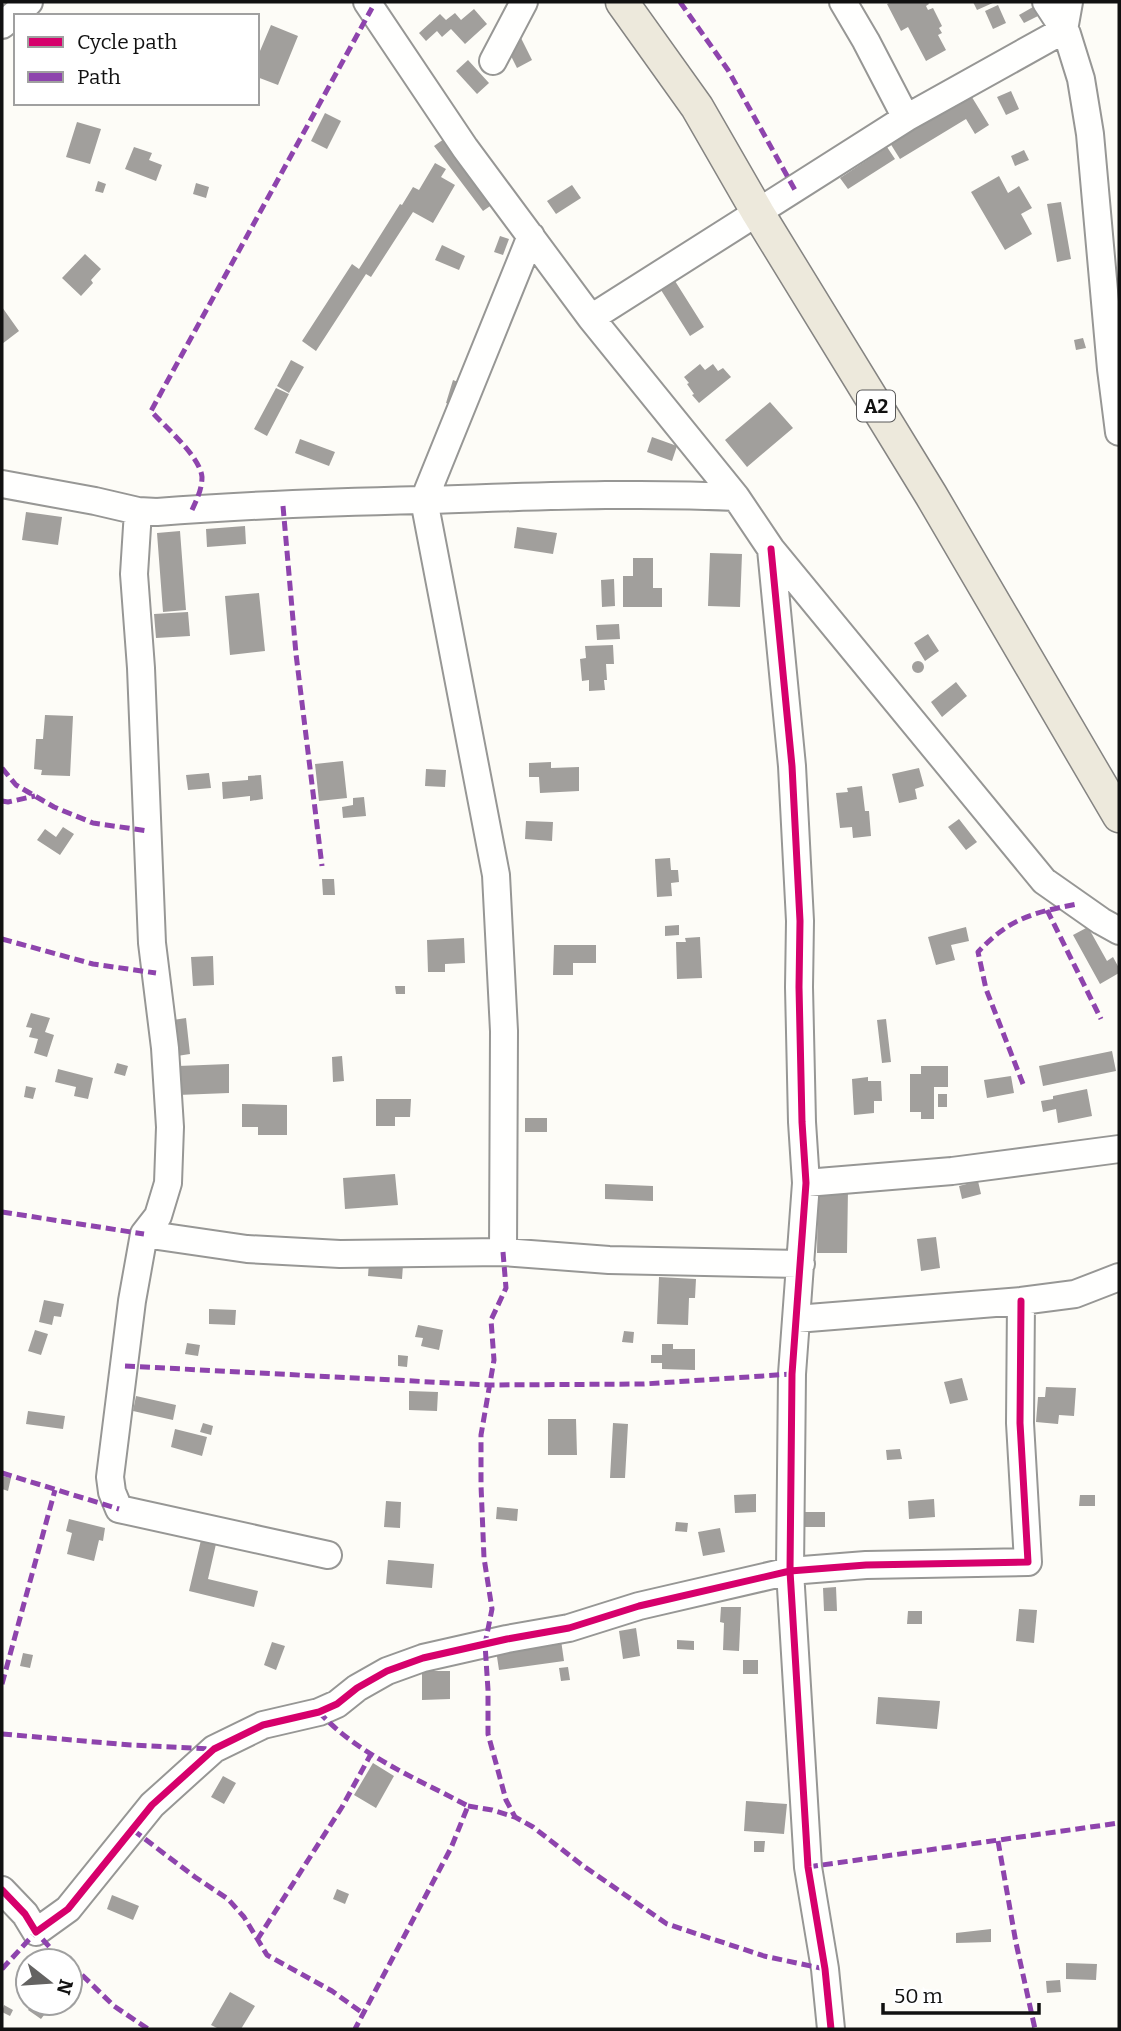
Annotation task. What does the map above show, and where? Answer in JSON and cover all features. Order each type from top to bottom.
[{"type":"main road","name":"A2","points":[[622,2],[697,107],[1119,816]]},
{"type":"street","points":[[15,14],[29,2]]},
{"type":"street","points":[[367,2],[465,148],[591,318],[736,497],[771,549],[1044,881],[1101,921],[1119,930]]},
{"type":"street","points":[[493,61],[524,2]]},
{"type":"street","points":[[843,2],[906,118]]},
{"type":"street","points":[[591,318],[906,118],[1067,9]]},
{"type":"street","points":[[1067,9],[1067,34],[1081,79],[1090,134],[1119,432]]},
{"type":"street","points":[[503,1252],[505,1031],[496,876],[424,500],[531,236]]},
{"type":"street","points":[[2,484],[138,511],[157,512],[360,501],[595,495],[736,497]]},
{"type":"street","points":[[138,511],[134,574],[141,668],[152,943],[165,1048],[170,1127],[168,1183],[158,1216],[144,1234],[132,1301],[110,1477],[112,1492],[118,1509],[328,1555]]},
{"type":"street","points":[[771,549],[792,766],[800,921],[801,1108],[806,1183],[792,1374],[790,1571],[808,1867],[825,1969],[831,2029]]},
{"type":"street","points":[[806,1183],[952,1171],[1119,1149]]},
{"type":"street","points":[[144,1234],[247,1249],[340,1254],[503,1252],[610,1260],[801,1264]]},
{"type":"street","points":[[796,1319],[1021,1301],[1075,1294],[1119,1277]]},
{"type":"street","points":[[2,1890],[25,1914],[36,1932],[68,1909],[152,1805],[214,1749],[263,1725],[319,1712],[387,1671],[423,1658],[569,1628],[639,1606],[790,1571],[866,1565],[1028,1562],[1020,1423],[1021,1301]]},
{"type":"building","points":[[928,2],[928,10],[933,8],[942,26],[939,28],[942,33],[938,35],[946,50],[926,61],[908,27],[901,31],[887,4]]},
{"type":"building","points":[[973,2],[995,2],[977,10]]},
{"type":"building","points":[[998,5],[1006,23],[993,29],[985,11]]},
{"type":"building","points":[[1033,7],[1038,16],[1024,23],[1019,15]]},
{"type":"building","points":[[474,9],[487,24],[465,44],[451,29],[442,37],[437,31],[426,41],[419,33],[440,14],[446,20],[455,13],[461,20]]},
{"type":"building","points":[[271,25],[298,36],[278,85],[259,78],[259,53]]},
{"type":"building","points":[[521,38],[532,60],[517,68],[506,46]]},
{"type":"building","points":[[468,60],[489,83],[477,94],[456,71]]},
{"type":"building","points":[[1011,91],[1019,109],[1006,115],[997,97]]},
{"type":"building","points":[[970,94],[989,125],[975,134],[966,119],[900,159],[890,143]]},
{"type":"building","points":[[325,113],[341,121],[327,149],[311,141]]},
{"type":"building","points":[[77,122],[101,129],[90,164],[66,157]]},
{"type":"building","points":[[444,139],[493,204],[483,211],[434,146]]},
{"type":"building","points":[[134,147],[152,153],[149,160],[162,165],[156,181],[125,169]]},
{"type":"building","points":[[887,147],[895,159],[848,189],[840,178]]},
{"type":"building","points":[[1024,150],[1029,160],[1015,166],[1011,156]]},
{"type":"building","points":[[435,163],[446,169],[441,177],[455,185],[433,223],[413,212],[371,277],[366,274],[316,351],[302,341],[352,264],[359,269],[400,204],[402,205],[413,187],[419,190]]},
{"type":"building","points":[[999,176],[1008,193],[1019,186],[1032,208],[1021,214],[1032,234],[1005,250],[971,192]]},
{"type":"building","points":[[98,181],[106,184],[103,193],[95,191]]},
{"type":"building","points":[[196,183],[209,187],[206,198],[193,194]]},
{"type":"building","points":[[572,185],[581,198],[556,214],[547,201]]},
{"type":"building","points":[[1061,202],[1071,259],[1057,262],[1047,204]]},
{"type":"building","points":[[500,236],[509,239],[503,255],[494,252]]},
{"type":"building","points":[[442,245],[465,256],[459,270],[435,260]]},
{"type":"building","points":[[85,254],[101,269],[81,296],[62,278]]},
{"type":"building","points":[[675,281],[704,327],[690,336],[661,290]]},
{"type":"building","points":[[2,307],[19,331],[2,344]]},
{"type":"building","points":[[1083,338],[1086,348],[1076,350],[1074,340]]},
{"type":"building","points":[[291,360],[304,367],[289,393],[277,386]]},
{"type":"building","points":[[700,364],[705,370],[713,364],[718,371],[723,368],[731,377],[699,403],[684,377]]},
{"type":"building","points":[[453,380],[463,384],[454,406],[446,403]]},
{"type":"building","points":[[276,388],[289,394],[267,436],[254,429]]},
{"type":"building","points":[[770,402],[793,428],[747,467],[725,440]]},
{"type":"building","points":[[652,437],[677,446],[672,461],[647,452]]},
{"type":"building","points":[[300,439],[335,452],[329,466],[295,453]]},
{"type":"building","points":[[26,512],[62,517],[58,545],[22,540]]},
{"type":"building","points":[[245,526],[246,544],[207,547],[206,529]]},
{"type":"building","points":[[517,527],[557,533],[553,554],[514,548]]},
{"type":"building","points":[[180,531],[186,610],[163,612],[157,533]]},
{"type":"building","points":[[710,553],[742,554],[740,607],[708,606]]},
{"type":"building","points":[[633,558],[653,558],[653,588],[662,588],[662,607],[623,607],[623,576],[633,576]]},
{"type":"building","points":[[614,579],[615,606],[602,607],[601,580]]},
{"type":"building","points":[[259,593],[265,651],[230,655],[225,596]]},
{"type":"building","points":[[188,612],[190,636],[156,638],[154,614]]},
{"type":"building","points":[[619,624],[620,639],[597,640],[596,625]]},
{"type":"building","points":[[928,634],[939,651],[925,661],[914,643]]},
{"type":"building","points":[[613,645],[614,664],[606,664],[605,690],[589,691],[589,680],[582,681],[580,659],[586,658],[585,646]]},
{"type":"building","points":[[918,661],[924,667],[918,673],[912,667]]},
{"type":"building","points":[[956,682],[967,696],[942,717],[931,702]]},
{"type":"building","points":[[45,715],[73,716],[70,776],[41,775],[42,770],[34,769],[36,739],[43,739]]},
{"type":"building","points":[[343,761],[347,798],[319,801],[315,764]]},
{"type":"building","points":[[551,762],[551,768],[579,767],[579,791],[540,793],[539,777],[529,777],[529,763]]},
{"type":"building","points":[[919,768],[924,786],[915,789],[917,799],[899,803],[892,774]]},
{"type":"building","points":[[426,769],[446,770],[445,787],[425,786]]},
{"type":"building","points":[[209,773],[211,788],[188,790],[186,775]]},
{"type":"building","points":[[261,775],[263,799],[250,801],[250,796],[223,799],[222,782],[248,780],[248,776]]},
{"type":"building","points":[[862,786],[865,811],[869,811],[871,836],[853,838],[852,827],[840,828],[836,793],[848,792],[847,788]]},
{"type":"building","points":[[364,797],[366,816],[343,818],[342,807],[353,805],[353,798]]},
{"type":"building","points":[[959,819],[977,842],[966,850],[948,827]]},
{"type":"building","points":[[526,821],[553,822],[552,841],[525,839]]},
{"type":"building","points":[[63,827],[74,834],[60,855],[37,840],[45,829],[56,837]]},
{"type":"building","points":[[670,858],[671,870],[678,870],[679,882],[671,883],[672,896],[657,897],[655,859]]},
{"type":"building","points":[[322,879],[334,879],[335,895],[323,895]]},
{"type":"building","points":[[679,925],[679,935],[665,936],[665,926]]},
{"type":"building","points":[[966,927],[969,941],[951,945],[955,960],[936,965],[928,937]]},
{"type":"building","points":[[1088,927],[1107,961],[1113,957],[1119,968],[1119,973],[1100,984],[1073,935]]},
{"type":"building","points":[[700,937],[702,978],[677,979],[676,942]]},
{"type":"building","points":[[464,938],[465,963],[445,964],[445,972],[428,972],[427,940]]},
{"type":"building","points":[[554,945],[596,945],[596,963],[573,963],[573,975],[553,975]]},
{"type":"building","points":[[213,956],[214,985],[193,986],[191,957]]},
{"type":"building","points":[[395,986],[405,986],[405,994],[396,994]]},
{"type":"building","points":[[31,1013],[50,1018],[45,1032],[54,1035],[47,1057],[34,1053],[38,1039],[29,1037],[32,1028],[26,1027]]},
{"type":"building","points":[[186,1018],[190,1054],[177,1056],[173,1020]]},
{"type":"building","points":[[886,1019],[891,1062],[882,1063],[877,1020]]},
{"type":"building","points":[[1112,1051],[1116,1071],[1043,1086],[1039,1066]]},
{"type":"building","points":[[342,1056],[344,1081],[333,1082],[332,1057]]},
{"type":"building","points":[[117,1063],[128,1066],[125,1076],[114,1073]]},
{"type":"building","points":[[229,1064],[229,1093],[178,1095],[178,1066]]},
{"type":"building","points":[[921,1066],[948,1066],[948,1087],[934,1087],[934,1119],[921,1119],[921,1112],[910,1112],[910,1074],[921,1074]]},
{"type":"building","points":[[58,1069],[93,1078],[88,1099],[74,1096],[76,1087],[55,1082]]},
{"type":"building","points":[[1011,1076],[1014,1093],[987,1098],[984,1080]]},
{"type":"building","points":[[868,1077],[868,1081],[881,1081],[882,1101],[874,1101],[874,1113],[854,1115],[852,1079]]},
{"type":"building","points":[[26,1086],[36,1088],[33,1099],[24,1097]]},
{"type":"building","points":[[1087,1089],[1092,1116],[1058,1123],[1056,1109],[1043,1112],[1041,1101]]},
{"type":"building","points":[[938,1094],[947,1094],[947,1107],[938,1107]]},
{"type":"building","points":[[376,1099],[411,1099],[410,1117],[395,1117],[395,1126],[376,1126]]},
{"type":"building","points":[[242,1104],[287,1105],[287,1135],[258,1135],[258,1127],[242,1127]]},
{"type":"building","points":[[525,1118],[547,1118],[547,1132],[525,1132]]},
{"type":"building","points":[[395,1174],[398,1205],[345,1209],[343,1178]]},
{"type":"building","points":[[978,1181],[981,1194],[962,1199],[959,1186]]},
{"type":"building","points":[[605,1184],[653,1186],[653,1201],[605,1199]]},
{"type":"building","points":[[818,1189],[848,1189],[847,1253],[817,1253]]},
{"type":"building","points":[[936,1237],[940,1268],[921,1271],[917,1239]]},
{"type":"building","points":[[369,1262],[403,1265],[402,1279],[368,1276]]},
{"type":"building","points":[[659,1277],[696,1279],[695,1298],[689,1298],[688,1325],[657,1324]]},
{"type":"building","points":[[44,1300],[64,1304],[61,1317],[54,1316],[52,1325],[39,1322]]},
{"type":"building","points":[[209,1309],[236,1310],[235,1325],[209,1324]]},
{"type":"building","points":[[418,1325],[443,1330],[439,1350],[421,1346],[423,1338],[415,1337]]},
{"type":"building","points":[[35,1330],[48,1334],[41,1355],[28,1351]]},
{"type":"building","points":[[624,1331],[634,1332],[633,1343],[622,1342]]},
{"type":"building","points":[[187,1343],[200,1345],[198,1356],[185,1354]]},
{"type":"building","points":[[662,1344],[673,1344],[673,1349],[695,1349],[695,1370],[662,1369],[662,1363],[651,1363],[651,1355],[662,1355]]},
{"type":"building","points":[[398,1355],[408,1356],[407,1367],[398,1366]]},
{"type":"building","points":[[962,1378],[968,1400],[950,1404],[944,1382]]},
{"type":"building","points":[[1046,1387],[1076,1388],[1074,1416],[1059,1415],[1058,1424],[1036,1422],[1038,1397],[1045,1397]]},
{"type":"building","points":[[409,1391],[438,1392],[437,1411],[409,1410]]},
{"type":"building","points":[[136,1396],[176,1405],[173,1420],[133,1411]]},
{"type":"building","points":[[28,1411],[65,1416],[63,1429],[26,1424]]},
{"type":"building","points":[[548,1419],[576,1419],[577,1455],[548,1455]]},
{"type":"building","points":[[203,1423],[213,1426],[211,1435],[200,1432]]},
{"type":"building","points":[[613,1423],[628,1424],[625,1478],[610,1478]]},
{"type":"building","points":[[175,1429],[207,1437],[202,1456],[171,1447]]},
{"type":"building","points":[[900,1449],[902,1459],[887,1460],[886,1450]]},
{"type":"building","points":[[2,1476],[11,1478],[8,1491],[2,1489]]},
{"type":"building","points":[[756,1494],[756,1512],[735,1513],[734,1495]]},
{"type":"building","points":[[1080,1495],[1095,1495],[1095,1506],[1079,1506]]},
{"type":"building","points":[[934,1499],[935,1517],[909,1519],[908,1501]]},
{"type":"building","points":[[386,1501],[401,1502],[400,1528],[384,1527]]},
{"type":"building","points":[[497,1507],[518,1509],[517,1521],[496,1519]]},
{"type":"building","points":[[802,1512],[825,1512],[825,1527],[802,1527]]},
{"type":"building","points":[[69,1519],[105,1528],[103,1541],[99,1540],[94,1561],[67,1554],[72,1533],[66,1531]]},
{"type":"building","points":[[676,1522],[688,1523],[687,1532],[675,1531]]},
{"type":"building","points":[[720,1528],[725,1552],[703,1556],[698,1532]]},
{"type":"building","points":[[201,1540],[216,1544],[208,1579],[258,1591],[254,1607],[189,1591]]},
{"type":"building","points":[[388,1560],[434,1564],[432,1588],[386,1584]]},
{"type":"building","points":[[836,1587],[837,1611],[824,1611],[823,1588]]},
{"type":"building","points":[[721,1607],[741,1607],[739,1651],[723,1650],[724,1623],[720,1622]]},
{"type":"building","points":[[1019,1609],[1037,1610],[1034,1643],[1016,1641]]},
{"type":"building","points":[[908,1611],[922,1611],[922,1624],[907,1624]]},
{"type":"building","points":[[636,1628],[640,1656],[623,1659],[619,1631]]},
{"type":"building","points":[[561,1640],[564,1661],[499,1670],[496,1650]]},
{"type":"building","points":[[677,1640],[694,1641],[694,1650],[677,1649]]},
{"type":"building","points":[[272,1642],[285,1646],[276,1670],[264,1665]]},
{"type":"building","points":[[23,1653],[33,1655],[30,1668],[20,1666]]},
{"type":"building","points":[[743,1660],[758,1660],[758,1674],[743,1674]]},
{"type":"building","points":[[568,1667],[570,1680],[561,1681],[559,1668]]},
{"type":"building","points":[[422,1671],[450,1671],[450,1699],[422,1700]]},
{"type":"building","points":[[878,1697],[940,1701],[937,1729],[876,1724]]},
{"type":"building","points":[[373,1763],[394,1776],[376,1808],[354,1795]]},
{"type":"building","points":[[223,1776],[236,1783],[224,1804],[211,1797]]},
{"type":"building","points":[[746,1801],[787,1804],[784,1834],[744,1831]]},
{"type":"building","points":[[754,1841],[765,1841],[764,1852],[754,1852]]},
{"type":"building","points":[[337,1889],[349,1894],[345,1904],[333,1899]]},
{"type":"building","points":[[112,1895],[139,1906],[133,1920],[107,1909]]},
{"type":"building","points":[[991,1929],[991,1942],[956,1943],[956,1933]]},
{"type":"building","points":[[1066,1963],[1097,1964],[1096,1980],[1066,1979]]},
{"type":"building","points":[[1060,1980],[1061,1992],[1047,1993],[1046,1981]]},
{"type":"building","points":[[230,1992],[255,2006],[241,2029],[219,2029],[211,2025]]},
{"type":"building","points":[[4,2005],[13,2010],[10,2016],[2,2012]]},
{"type":"marked path","points":[[680,2],[728,70],[795,190]]},
{"type":"marked path","points":[[192,510],[201,486],[200,469],[189,451],[151,411],[372,8]]},
{"type":"marked path","points":[[283,506],[296,654],[322,866]]},
{"type":"marked path","points":[[2,768],[16,785],[54,807],[93,823],[148,831]]},
{"type":"marked path","points":[[2,801],[35,796]]},
{"type":"marked path","points":[[1023,1084],[986,989],[978,952],[1012,924],[1034,914],[1077,904]]},
{"type":"marked path","points":[[1047,910],[1101,1019]]},
{"type":"marked path","points":[[2,939],[93,964],[156,973]]},
{"type":"marked path","points":[[2,1212],[144,1234]]},
{"type":"marked path","points":[[503,1252],[506,1288],[491,1320],[494,1360],[481,1435],[481,1485],[484,1558],[492,1609],[485,1644],[488,1734],[506,1800],[515,1817]]},
{"type":"marked path","points":[[125,1366],[489,1385],[644,1384],[792,1374]]},
{"type":"marked path","points":[[2,1473],[119,1509]]},
{"type":"marked path","points":[[2,1684],[55,1490]]},
{"type":"marked path","points":[[319,1712],[370,1754],[468,1806],[451,1848],[355,2029]]},
{"type":"marked path","points":[[2,1734],[214,1749]]},
{"type":"marked path","points":[[257,1940],[342,1807],[371,1754]]},
{"type":"marked path","points":[[468,1806],[515,1817],[533,1827],[667,1924],[764,1956],[825,1969]]},
{"type":"marked path","points":[[808,1867],[1119,1823]]},
{"type":"marked path","points":[[133,1830],[228,1899],[244,1917],[267,1955],[332,1991],[364,2014]]},
{"type":"marked path","points":[[998,1841],[1035,2029]]},
{"type":"marked path","points":[[22,1947],[36,1932],[49,1947]]},
{"type":"marked path","points":[[2,1969],[14,1956]]},
{"type":"marked path","points":[[84,1977],[114,2006],[148,2029]]},
{"type":"cycle path","points":[[771,549],[792,766],[800,921],[802,1122],[806,1183],[792,1374],[790,1571],[808,1867],[825,1969],[831,2029]]},
{"type":"cycle path","points":[[2,1890],[25,1914],[36,1932],[68,1909],[152,1805],[214,1749],[263,1725],[319,1712],[337,1704],[357,1688],[387,1671],[423,1658],[569,1628],[639,1606],[790,1571],[866,1565],[1028,1562],[1020,1423],[1021,1301]]}]
